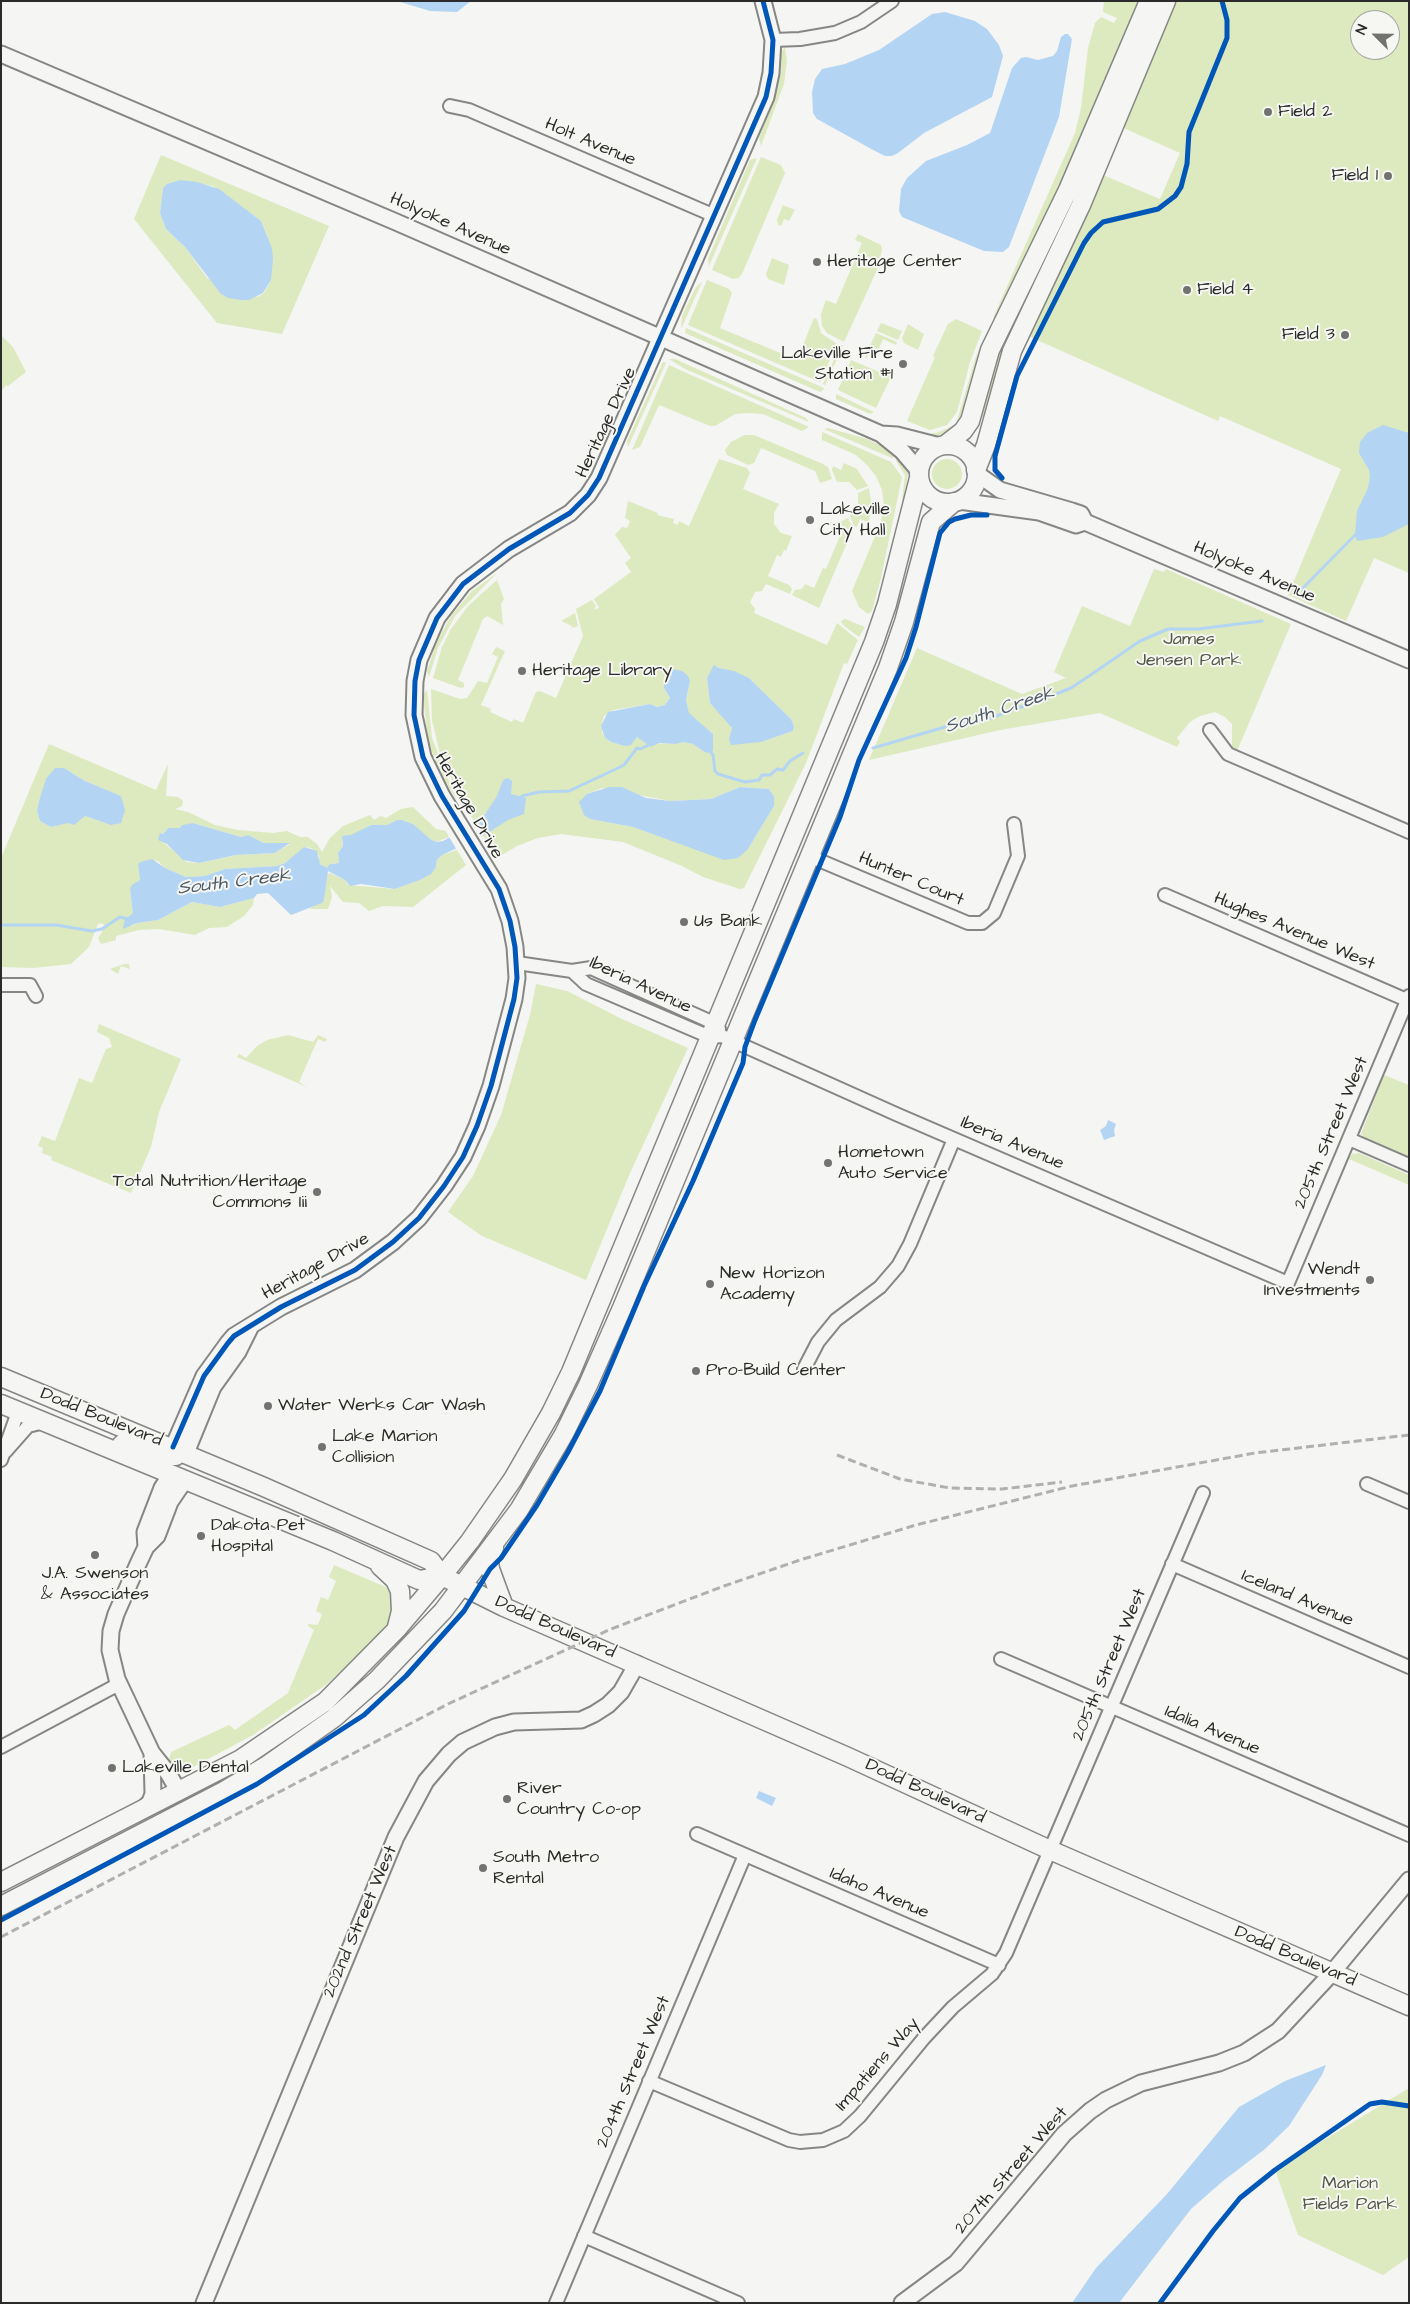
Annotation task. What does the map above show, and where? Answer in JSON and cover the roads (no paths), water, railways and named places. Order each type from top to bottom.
[{"type":"main road","points":[[1,1906],[224,1790],[266,1766],[334,1718],[377,1680],[463,1586],[496,1543],[549,1460],[588,1385],[720,1035],[874,642],[888,604],[925,456],[963,431],[970,421],[990,350],[1068,190],[1149,1]]},
{"type":"main road","points":[[1,1882],[241,1759],[325,1702],[397,1629],[442,1576],[498,1502],[551,1413],[571,1372],[720,1035],[808,856],[899,638],[931,522],[974,487],[976,471],[986,445],[1012,351],[1082,205],[1166,1]]},
{"type":"main road","points":[[942,446],[966,451],[974,463],[976,471]]},
{"type":"main road","points":[[919,474],[923,489],[931,498],[942,503],[957,502]]},
{"type":"main road","name":"Dodd Boulevard","points":[[1,1377],[66,1402],[264,1486],[432,1562],[442,1576],[504,1606],[848,1757],[1050,1850],[1331,1974],[1409,2006]]},
{"type":"main road","points":[[18,1412],[25,1404],[32,1401],[66,1402]]},
{"type":"main road","name":"Dodd Boulevard","points":[[1,1404],[419,1580],[442,1576]]},
{"type":"main road","points":[[79,1437],[107,1439],[166,1456],[178,1457],[180,1450]]},
{"type":"main road","points":[[178,1477],[188,1472],[227,1483],[264,1486]]},
{"type":"main road","points":[[496,1543],[489,1562],[504,1606]]},
{"type":"main road","points":[[368,1557],[390,1574],[398,1586],[402,1603],[397,1629]]},
{"type":"main road","points":[[141,1833],[177,1807],[180,1800],[179,1792]]},
{"type":"street","name":"Heritage Drive","points":[[180,1450],[213,1388],[238,1352],[250,1328],[281,1307],[344,1277],[374,1257],[419,1218],[444,1186],[467,1149],[488,1098],[512,1010],[517,978],[514,937],[506,906],[479,854],[454,816],[426,765],[415,724],[415,682],[426,639],[444,607],[474,575],[509,549],[559,521],[588,495],[604,469],[766,98],[771,73],[773,40],[763,1]]},
{"type":"street","points":[[773,40],[835,33],[862,22],[892,1]]},
{"type":"street","name":"Holyoke Avenue","points":[[1,54],[882,434],[902,451],[919,474]]},
{"type":"street","name":"Holt Avenue","points":[[450,106],[469,110],[716,216]]},
{"type":"street","name":"Holyoke Avenue","points":[[882,434],[898,435],[942,446]]},
{"type":"street","name":"Holyoke Avenue","points":[[976,471],[1000,490],[1072,510],[1081,514],[1085,522]]},
{"type":"street","name":"Holyoke Avenue","points":[[957,502],[1039,512],[1076,524],[1085,522],[1409,660]]},
{"type":"street","points":[[1210,730],[1228,754],[1409,832]]},
{"type":"street","name":"Hunter Court","points":[[808,856],[968,923],[982,923],[994,913],[1018,856],[1014,824]]},
{"type":"street","name":"Hughes Avenue West","points":[[1165,895],[1408,999]]},
{"type":"street","name":"Iberia Avenue","points":[[517,963],[572,971],[586,984],[720,1035],[1288,1283]]},
{"type":"street","points":[[1,985],[33,991]]},
{"type":"street","name":"205th Street West","points":[[1288,1283],[1408,999]]},
{"type":"street","points":[[804,1369],[818,1342],[836,1320],[880,1287],[898,1266],[910,1244],[954,1138]]},
{"type":"street","points":[[1348,1139],[1409,1165]]},
{"type":"street","points":[[3,1456],[18,1412]]},
{"type":"street","points":[[3,1456],[28,1426],[44,1422]]},
{"type":"street","points":[[178,1477],[162,1488],[145,1532],[146,1547],[116,1614],[111,1631],[110,1650],[119,1684],[152,1753],[168,1773],[179,1792]]},
{"type":"street","points":[[1367,1484],[1409,1502]]},
{"type":"street","name":"205th Street West","points":[[1050,1850],[1202,1493]]},
{"type":"street","name":"Iceland Avenue","points":[[1172,1564],[1409,1667]]},
{"type":"street","name":"Idalia Avenue","points":[[1001,1659],[1409,1835]]},
{"type":"street","name":"202nd Street West","points":[[204,2303],[396,1837],[426,1781],[449,1754],[463,1742],[494,1727],[514,1722],[581,1720],[594,1714],[608,1705],[621,1692],[637,1664]]},
{"type":"street","points":[[1,1747],[119,1684]]},
{"type":"street","points":[[139,1812],[150,1802],[153,1794],[152,1753]]},
{"type":"street","name":"Idaho Avenue","points":[[697,1834],[999,1965]]},
{"type":"street","name":"Impatiens Way","points":[[649,2081],[789,2140],[823,2140],[844,2131],[860,2116],[938,2022],[999,1965],[1050,1850]]},
{"type":"street","name":"204th Street West","points":[[556,2303],[745,1855]]},
{"type":"street","name":"207th Street West","points":[[902,2303],[956,2263],[1051,2149],[1084,2116],[1106,2100],[1141,2083],[1219,2062],[1256,2046],[1289,2020],[1331,1974],[1409,1880]]},
{"type":"street","points":[[584,2236],[738,2303]]},
{"type":"water","points":[[397,1],[471,1],[457,12],[430,11]]},
{"type":"water","points":[[945,12],[975,21],[987,29],[999,45],[1003,56],[992,97],[924,133],[892,156],[885,156],[817,119],[813,113],[812,92],[815,79],[822,69],[845,64],[879,50],[932,14]]},
{"type":"water","points":[[1068,34],[1072,39],[1059,117],[1009,247],[1003,252],[984,251],[902,217],[899,211],[901,189],[907,178],[926,161],[967,145],[990,133],[1012,68],[1021,58],[1026,57],[1038,60],[1053,56],[1057,51],[1061,37]]},
{"type":"water","points":[[180,180],[197,182],[219,189],[261,221],[272,248],[273,259],[271,280],[263,293],[249,300],[228,298],[221,294],[185,247],[166,229],[160,213],[163,188],[167,184]]},
{"type":"water","points":[[1383,425],[1409,433],[1409,524],[1383,537],[1357,541],[1355,535],[1357,511],[1368,488],[1370,477],[1369,470],[1359,453],[1360,442],[1367,433]]},
{"type":"water","points":[[714,665],[749,678],[791,719],[794,726],[793,731],[761,742],[731,745],[729,739],[732,728],[710,703],[707,678]]},
{"type":"water","points":[[672,669],[682,671],[688,676],[690,681],[686,700],[689,713],[713,734],[713,751],[706,753],[693,744],[683,742],[676,744],[659,743],[651,747],[637,737],[631,745],[625,746],[605,738],[601,726],[608,712],[650,704],[657,707],[665,705],[670,698],[664,688],[664,680]]},
{"type":"water","points":[[55,768],[64,768],[85,781],[121,796],[125,810],[121,823],[111,825],[85,816],[74,825],[68,823],[51,827],[40,821],[37,811],[39,801],[46,779]]},
{"type":"water","points":[[508,778],[512,781],[511,794],[526,798],[524,814],[508,820],[483,836],[442,855],[437,860],[436,867],[431,874],[420,880],[395,889],[361,884],[350,886],[345,880],[328,871],[322,903],[291,915],[268,893],[257,894],[254,898],[220,907],[192,902],[158,920],[137,923],[123,929],[125,918],[128,919],[133,915],[130,889],[132,885],[140,880],[138,865],[140,862],[152,859],[165,868],[186,877],[205,876],[225,869],[277,866],[285,863],[304,847],[317,851],[320,864],[327,868],[330,864],[339,863],[338,853],[343,846],[342,836],[351,835],[371,825],[387,825],[397,820],[402,820],[413,824],[430,839],[436,842],[443,841],[482,819],[497,796],[503,780]]},
{"type":"water","points":[[609,787],[622,787],[646,798],[670,801],[711,799],[740,787],[769,789],[774,797],[774,806],[748,849],[738,858],[724,860],[633,827],[590,819],[584,815],[579,802],[587,794]]},
{"type":"water","points":[[193,823],[241,837],[248,835],[264,843],[290,843],[275,853],[236,855],[199,863],[183,860],[167,844],[158,840],[160,833],[163,834],[168,828],[180,828],[182,825]]},
{"type":"water","points":[[1108,1120],[1116,1124],[1115,1136],[1104,1140],[1100,1130],[1106,1126]]},
{"type":"water","points":[[759,1791],[776,1798],[772,1806],[756,1798]]},
{"type":"water","points":[[1326,2065],[1322,2075],[1289,2126],[1265,2149],[1223,2181],[1191,2209],[1119,2303],[1072,2303],[1096,2268],[1167,2194],[1239,2107],[1285,2081]]},
{"type":"waterway","name":"South Creek","points":[[1301,590],[1357,533]]},
{"type":"waterway","name":"South Creek","points":[[873,748],[945,727],[991,718],[1071,688],[1140,641],[1168,629],[1198,629],[1262,621]]},
{"type":"waterway","name":"South Creek","points":[[520,799],[522,796],[539,792],[569,791],[624,765],[637,748],[640,749],[651,744]]},
{"type":"waterway","name":"South Creek","points":[[708,749],[713,755],[715,771],[718,774],[745,782],[759,780],[762,775],[770,775],[777,769],[783,770],[790,761],[803,753]]},
{"type":"waterway","name":"South Creek","points":[[1,925],[56,925],[92,931],[102,929],[120,917],[128,919],[136,913]]},
{"type":"railway","points":[[1,1937],[448,1704],[611,1629],[724,1586],[800,1560],[916,1525],[1072,1486],[1255,1453],[1409,1435]]},
{"type":"railway","points":[[837,1455],[900,1479],[950,1488],[1002,1489],[1062,1482]]},
{"type":"place","name":"Field 2","points":[[1268,112]]},
{"type":"place","name":"Field 1","points":[[1388,176]]},
{"type":"place","name":"Heritage Center","points":[[817,262]]},
{"type":"place","name":"Field 4","points":[[1187,290]]},
{"type":"place","name":"Field 3","points":[[1345,335]]},
{"type":"place","name":"Lakeville Fire Station #1","points":[[903,364]]},
{"type":"place","name":"Lakeville City Hall","points":[[810,520]]},
{"type":"place","name":"Heritage Library","points":[[522,671]]},
{"type":"place","name":"Us Bank","points":[[684,922]]},
{"type":"place","name":"Hometown Auto Service","points":[[828,1163]]},
{"type":"place","name":"Total Nutrition/Heritage Commons Iii","points":[[317,1192]]},
{"type":"place","name":"Wendt Investments","points":[[1370,1280]]},
{"type":"place","name":"New Horizon Academy","points":[[710,1284]]},
{"type":"place","name":"Pro-Build Center","points":[[696,1371]]},
{"type":"place","name":"Water Werks Car Wash","points":[[268,1406]]},
{"type":"place","name":"Lake Marion Collision","points":[[322,1447]]},
{"type":"place","name":"Dakota Pet Hospital","points":[[201,1536]]},
{"type":"place","name":"J.A. Swenson & Associates","points":[[95,1555]]},
{"type":"place","name":"Lakeville Dental","points":[[112,1768]]},
{"type":"place","name":"River Country Co-op","points":[[507,1799]]},
{"type":"place","name":"South Metro Rental","points":[[483,1868]]},
{"type":"park label","name":"James Jensen Park","points":[[1189,650]]},
{"type":"park label","name":"Marion Fields Park","points":[[1350,2194]]}]
